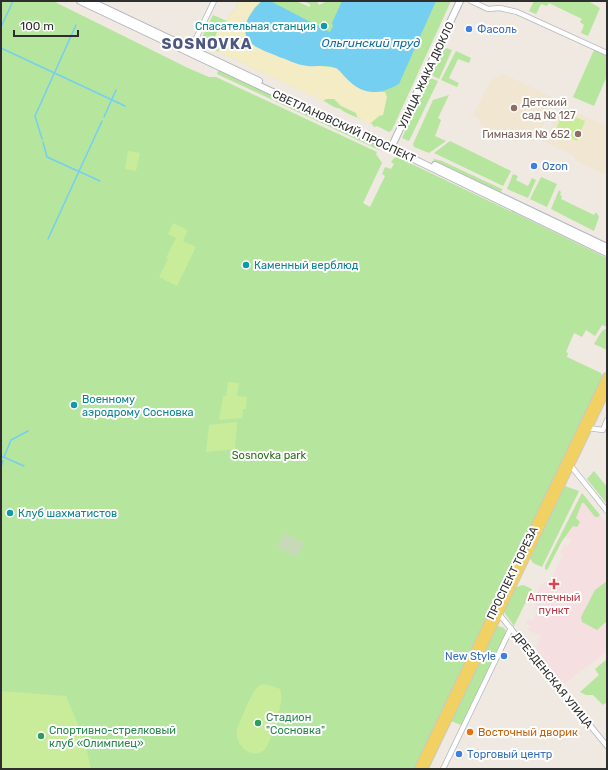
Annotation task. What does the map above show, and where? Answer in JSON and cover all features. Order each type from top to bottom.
[{"type":"main road","name":"СВЕТЛАНОВСКИЙ ПРОСПЕКТ","points":[[80,1],[190,51],[607,247]]},
{"type":"main road","name":"СВЕТЛАНОВСКИЙ ПРОСПЕКТ","points":[[90,1],[190,51]]},
{"type":"main road","name":"УЛИЦА ЖАКА ДЮКЛО","points":[[392,146],[460,1]]},
{"type":"main road","name":"СВЕТЛАНОВСКИЙ ПРОСПЕКТ","points":[[392,146],[607,253]]},
{"type":"main road","name":"ПРОСПЕКТ ТОРЕЗА","points":[[424,769],[499,614],[568,465],[607,376]]},
{"type":"main road","name":"ПРОСПЕКТ ТОРЕЗА","points":[[418,769],[607,389]]},
{"type":"street","points":[[190,51],[214,1]]},
{"type":"street","points":[[471,1],[488,9],[500,8],[517,12],[607,53]]},
{"type":"street","points":[[588,428],[603,430],[607,420]]},
{"type":"street","points":[[568,465],[607,511]]},
{"type":"street","name":"ДРЕЗДЕНСКАЯ УЛИЦА","points":[[499,614],[607,746]]},
{"type":"street","points":[[443,769],[511,628]]},
{"type":"shaded area","name":"Детский сад № 127","points":[[503,74],[556,99],[534,142],[519,136],[516,142],[482,126],[479,118],[473,115],[491,80]]},
{"type":"shaded area","name":"Гимназия № 652","points":[[566,108],[607,126],[607,175],[583,165],[575,160],[574,156],[545,142],[557,114],[560,110]]},
{"type":"shaded area","points":[[582,493],[607,524],[607,651],[564,684],[536,649],[541,636],[528,630],[530,626],[526,623],[528,619],[532,621],[538,611],[534,608],[538,600],[540,601],[541,599],[536,596],[540,586],[544,582],[550,582],[563,554],[560,552],[564,544],[568,546],[571,540],[561,535]]},
{"type":"green space","name":"Sosnovka park","points":[[1,1],[53,1],[188,68],[209,77],[216,77],[377,152],[376,154],[382,163],[363,203],[370,207],[385,176],[382,174],[385,167],[391,169],[394,164],[391,162],[397,157],[512,212],[512,210],[516,212],[515,213],[607,258],[607,327],[602,325],[595,336],[586,330],[582,337],[574,333],[566,352],[568,353],[567,357],[601,373],[603,378],[415,769],[1,769]]},
{"type":"green space","points":[[239,1],[296,1],[310,7],[310,4],[302,1],[317,1],[319,5],[327,1],[451,1],[392,130],[389,132],[377,126],[374,127],[369,122],[334,107],[215,50],[201,46],[199,43],[213,15],[227,21],[231,12],[235,11]]},
{"type":"green space","points":[[534,1],[588,1],[600,8],[588,36],[581,33],[584,25],[580,22],[582,19],[549,3],[547,6],[541,4],[536,14],[529,11]]},
{"type":"green space","points":[[446,48],[452,50],[439,79],[431,75]]},
{"type":"green space","points":[[594,50],[607,56],[607,76],[594,106],[573,97]]},
{"type":"green space","points":[[456,51],[471,58],[469,63],[458,59],[449,78],[459,83],[457,87],[441,80]]},
{"type":"green space","points":[[219,68],[381,145],[379,150],[217,74]]},
{"type":"green space","points":[[430,78],[438,81],[409,141],[402,138]]},
{"type":"green space","points":[[449,95],[438,118],[441,120],[435,136],[446,141],[429,153],[414,147],[413,144],[433,100]]},
{"type":"green space","points":[[563,112],[585,121],[577,141],[555,132]]},
{"type":"green space","points":[[450,141],[511,171],[503,186],[434,153]]},
{"type":"green space","points":[[128,151],[140,153],[136,171],[125,169]]},
{"type":"green space","points":[[433,160],[442,161],[502,189],[501,192]]},
{"type":"green space","points":[[513,174],[518,176],[516,180],[528,186],[532,178],[536,180],[528,198],[507,189]]},
{"type":"green space","points":[[541,177],[557,184],[547,207],[530,199]]},
{"type":"green space","points":[[559,190],[561,192],[560,195],[562,196],[561,199],[594,215],[596,212],[599,217],[594,231],[551,209]]},
{"type":"green space","points":[[173,223],[188,230],[183,241],[196,247],[177,286],[159,277],[176,238],[168,234]]},
{"type":"green space","points":[[605,329],[607,330],[607,350],[594,344],[602,331]]},
{"type":"green space","points":[[228,382],[239,383],[237,396],[247,397],[246,409],[243,409],[242,418],[219,420],[223,396],[226,396]]},
{"type":"green space","points":[[237,422],[235,449],[206,452],[209,425]]},
{"type":"green space","points":[[594,471],[607,487],[607,504],[587,479]]},
{"type":"green space","points":[[565,486],[579,491],[542,567],[533,563],[530,558]]},
{"type":"green space","points":[[582,493],[600,515],[595,517],[584,503],[582,503],[576,518],[580,522],[577,527],[573,526],[562,541],[547,570],[545,569],[545,566]]},
{"type":"green space","points":[[284,533],[304,543],[297,557],[277,547]]},
{"type":"green space","points":[[607,581],[607,621],[597,630],[582,622],[581,617],[595,590]]},
{"type":"green space","points":[[523,585],[532,589],[514,626],[504,612],[516,587]]},
{"type":"green space","points":[[498,626],[504,628],[506,631],[505,636],[461,725],[451,721],[496,627]]},
{"type":"green space","points":[[607,659],[607,705],[605,703],[603,705],[593,695],[586,695],[580,692],[599,675],[595,669]]},
{"type":"green space","name":"Стадион \"Сосновка\"","points":[[262,684],[280,689],[281,701],[269,742],[262,752],[257,754],[251,753],[242,747],[237,738],[237,732],[253,693]]},
{"type":"green space","name":"Спортивно-стрелковый клуб «Олимпиец»","points":[[1,691],[66,696],[81,732],[91,769],[1,769]]},
{"type":"sand","points":[[239,1],[262,1],[253,9],[302,65],[337,68],[344,76],[381,92],[385,92],[387,97],[383,115],[379,116],[370,124],[357,117],[356,113],[341,106],[334,99],[326,99],[323,101],[219,52],[218,46],[213,41],[221,23],[227,21],[231,12],[235,11]]},
{"type":"water","name":"Ольгинский пруд","points":[[262,1],[270,1],[330,32],[333,26],[332,23],[342,1],[436,1],[399,84],[392,88],[372,92],[353,85],[336,68],[328,66],[306,66],[279,57],[251,44],[246,36],[246,25],[250,14]]},
{"type":"waterway","points":[[1,27],[13,1]]},
{"type":"waterway","points":[[42,139],[35,116],[76,25]]},
{"type":"waterway","points":[[1,48],[125,106]]},
{"type":"waterway","points":[[104,117],[116,90]]},
{"type":"waterway","points":[[48,239],[102,121]]},
{"type":"waterway","points":[[43,142],[47,157],[100,181]]},
{"type":"waterway","points":[[4,457],[11,440],[28,431]]},
{"type":"waterway","points":[[1,456],[24,466]]},
{"type":"waterway","points":[[1,467],[3,461]]},
{"type":"place","name":"Спасательная станция","points":[[324,26]]},
{"type":"place","name":"Фасоль","points":[[469,29]]},
{"type":"place","name":"Детский сад № 127","points":[[514,108]]},
{"type":"place","name":"Гимназия № 652","points":[[578,134]]},
{"type":"place","name":"Ozon","points":[[534,166]]},
{"type":"place","name":"Каменный верблюд","points":[[246,265]]},
{"type":"place","name":"Военному аэродрому Сосновка","points":[[74,405]]},
{"type":"place","name":"Клуб шахматистов","points":[[10,513]]},
{"type":"place","name":"Аптечный пункт","points":[[554,584]]},
{"type":"place","name":"New Style","points":[[504,656]]},
{"type":"place","name":"Стадион \"Сосновка\"","points":[[258,723]]},
{"type":"place","name":"Восточный дворик","points":[[470,732]]},
{"type":"place","name":"Спортивно-стрелковый клуб «Олимпиец»","points":[[41,736]]},
{"type":"place","name":"Торговый центр","points":[[459,754]]},
{"type":"district","name":"SOSNOVKA","points":[[207,44]]}]
